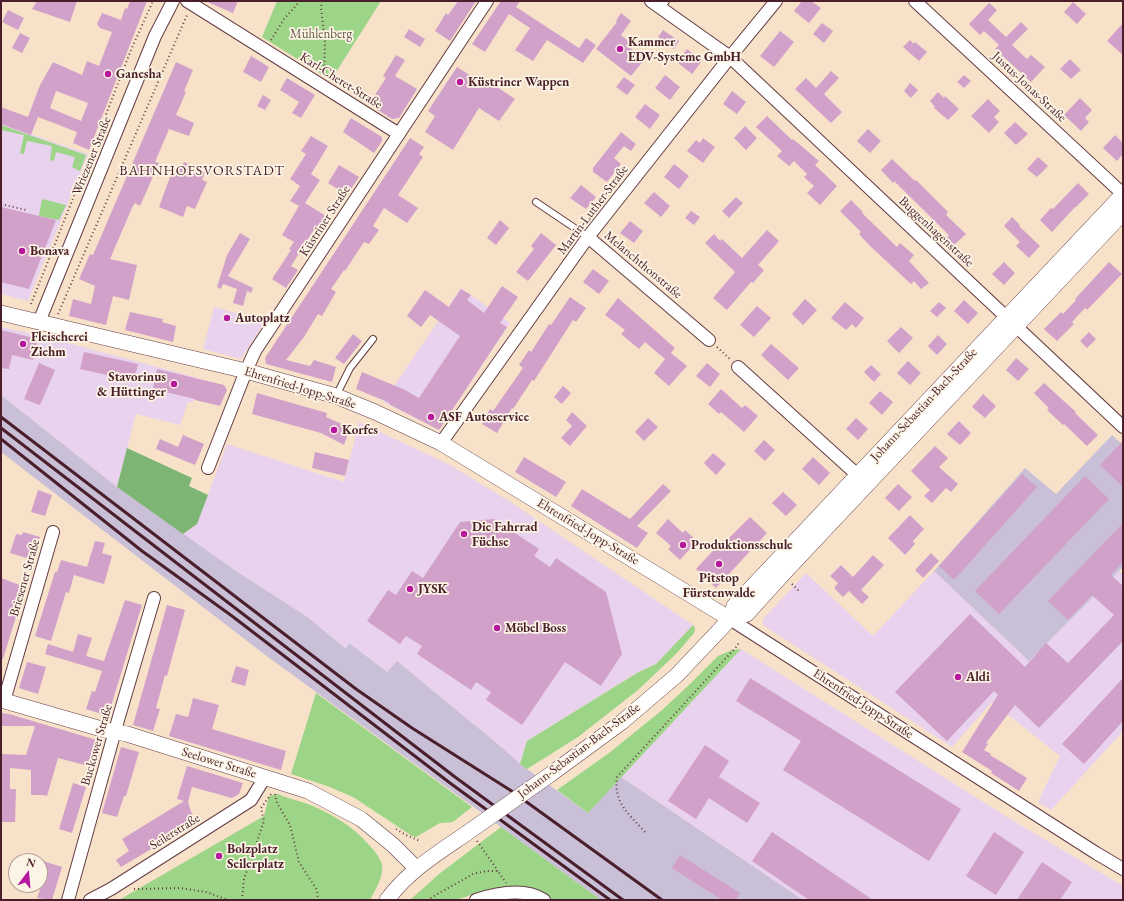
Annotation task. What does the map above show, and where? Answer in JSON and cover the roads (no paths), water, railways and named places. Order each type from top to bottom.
[{"type":"street","name":"Wriezener Straße","points":[[39,322],[156,36],[173,1]]},
{"type":"street","name":"Küstriner Straße","points":[[208,468],[246,371],[256,351],[487,1]]},
{"type":"street","name":"Martin-Luther-Straße","points":[[441,443],[588,237],[776,1]]},
{"type":"street","name":"Justus-Jonas-Straße","points":[[915,1],[1123,194]]},
{"type":"street","name":"Karl-Cheret-Straße","points":[[190,3],[399,134]]},
{"type":"street","name":"Buggenhagenstraße","points":[[659,3],[730,57],[1123,427]]},
{"type":"street","name":"Johann-Sebastian-Bach-Straße","points":[[387,900],[396,888],[416,868],[472,837],[551,774],[622,722],[677,675],[730,619],[747,614],[785,572],[863,480],[1011,322],[1123,194]]},
{"type":"street","name":"Johann-Sebastian-Bach-Straße","points":[[1011,322],[1123,213]]},
{"type":"street","name":"Melanchthonstraße","points":[[588,237],[709,340]]},
{"type":"street","name":"Ehrenfried-Jopp-Straße","points":[[1,313],[246,371],[336,396],[375,412],[441,443],[730,619],[1089,849],[1123,869]]},
{"type":"street","points":[[738,367],[863,480]]},
{"type":"street","name":"Briesener Straße","points":[[2,701],[53,532]]},
{"type":"street","name":"Buckower Straße","points":[[68,900],[154,598]]},
{"type":"street","name":"Seelower Straße","points":[[2,701],[127,734],[308,791],[361,819],[393,845],[416,868]]},
{"type":"street","name":"Seilerstraße","points":[[90,900],[251,800],[265,777]]},
{"type":"street","points":[[476,900],[512,892],[537,896],[544,900]]},
{"type":"lane","name":"Melanchthonstraße","points":[[536,202],[588,237]]},
{"type":"lane","points":[[336,396],[350,368],[373,339]]},
{"type":"railway","points":[[1,417],[356,689],[412,728],[510,790],[662,900]]},
{"type":"railway","points":[[1,428],[455,777],[623,900]]},
{"type":"railway","points":[[1,439],[142,551],[232,616],[450,783],[610,900]]},
{"type":"place","name":"Kammer EDV-Systeme GmbH","points":[[620,49]]},
{"type":"place","name":"Ganesha","points":[[108,74]]},
{"type":"place","name":"Küstriner Wappen","points":[[460,82]]},
{"type":"place","name":"Bonava","points":[[22,251]]},
{"type":"place","name":"Autoplatz","points":[[227,318]]},
{"type":"place","name":"Fleischerei Ziehm","points":[[23,344]]},
{"type":"place","name":"Stavorinus & Hüttinger","points":[[174,384]]},
{"type":"place","name":"ASF Autoservice","points":[[431,417]]},
{"type":"place","name":"Korfes","points":[[334,430]]},
{"type":"place","name":"Die Fahrrad Füchse","points":[[464,534]]},
{"type":"place","name":"Produktionsschule","points":[[683,545]]},
{"type":"place","name":"Pitstop Fürstenwalde","points":[[719,564]]},
{"type":"place","name":"JYSK","points":[[410,589]]},
{"type":"place","name":"Möbel Boss","points":[[497,628]]},
{"type":"place","name":"Aldi","points":[[958,677]]},
{"type":"place","name":"Bolzplatz Seilerplatz","points":[[219,856]]},
{"type":"district","name":"BAHNHOFSVORSTADT","points":[[202,171]]},
{"type":"park label","name":"Mühlenberg","points":[[321,34]]}]
